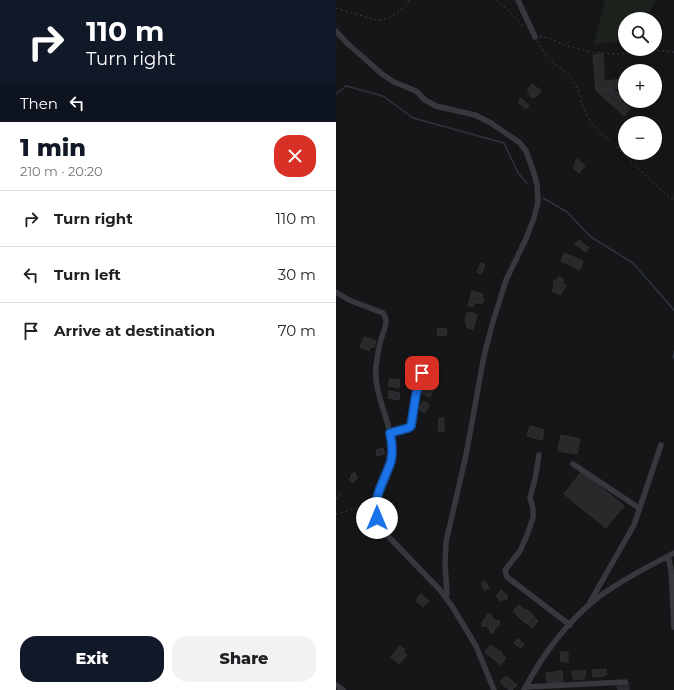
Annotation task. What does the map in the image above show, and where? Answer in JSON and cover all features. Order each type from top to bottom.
[{"type":"street","points":[[518,0],[535,37]]},
{"type":"street","points":[[336,31],[382,74],[394,82],[416,91],[424,100],[436,106],[475,115],[491,123],[510,136],[526,151],[537,185],[538,202],[534,218],[525,241],[506,280],[484,356],[466,455],[446,542],[446,597]]},
{"type":"street","points":[[336,292],[349,300],[380,312],[385,316],[386,323],[380,345],[376,373],[380,398],[392,444],[391,458],[376,502],[376,515],[382,529],[446,597],[457,613],[474,642],[494,690]]},
{"type":"street","points":[[390,433],[411,426],[416,394],[422,373]]},
{"type":"street","points":[[588,606],[630,534],[660,445]]},
{"type":"street","points":[[539,455],[530,498],[533,509],[533,518],[520,551],[505,570],[507,577],[570,624]]},
{"type":"street","points":[[573,464],[640,508]]},
{"type":"street","points":[[525,688],[543,660],[570,624],[588,606],[615,586],[674,553]]},
{"type":"street","points":[[668,556],[671,570],[674,627]]},
{"type":"street","points":[[525,688],[625,682]]},
{"type":"street","points":[[336,685],[343,690]]},
{"type":"path","points":[[336,8],[376,20],[381,20],[390,18],[403,8],[409,0]]},
{"type":"path","points":[[496,0],[525,28]]},
{"type":"path","points":[[674,52],[654,50],[616,54],[592,52],[570,47],[549,38],[540,36],[535,37],[552,62],[571,78],[577,88],[585,112],[600,133],[674,200]]},
{"type":"path","points":[[336,500],[342,494]]},
{"type":"path","points":[[336,514],[376,502]]},
{"type":"shaded area","points":[[605,0],[656,0],[649,12],[618,12],[618,42],[594,44]]},
{"type":"building","points":[[603,54],[604,81],[618,80],[618,88],[596,90],[593,55]]},
{"type":"building","points":[[532,84],[541,91],[536,97],[535,96],[533,98],[527,91]]},
{"type":"building","points":[[607,89],[613,89],[618,93],[618,98]]},
{"type":"building","points":[[607,89],[618,98],[618,108],[630,108],[624,116],[596,90]]},
{"type":"building","points":[[521,98],[529,106],[526,109],[518,102]]},
{"type":"building","points":[[577,159],[585,166],[579,173],[573,168]]},
{"type":"building","points":[[579,240],[589,248],[586,252],[575,244]]},
{"type":"building","points":[[564,253],[583,261],[580,270],[561,261]]},
{"type":"building","points":[[481,263],[485,265],[481,274],[477,272]]},
{"type":"building","points":[[559,277],[564,280],[562,283],[566,285],[561,295],[552,291],[555,285],[553,284],[555,279],[557,281]]},
{"type":"building","points":[[472,291],[483,294],[482,298],[484,299],[482,304],[475,302],[473,307],[468,306]]},
{"type":"building","points":[[470,312],[477,315],[473,329],[466,327],[467,323],[465,322],[467,313]]},
{"type":"building","points":[[446,328],[447,335],[438,336],[437,329]]},
{"type":"building","points":[[364,337],[376,341],[374,348],[371,347],[369,351],[360,347]]},
{"type":"building","points":[[390,379],[400,380],[399,388],[388,386]]},
{"type":"building","points":[[426,382],[430,384],[429,386],[434,388],[430,397],[421,393],[422,391],[419,390],[421,385],[424,386]]},
{"type":"building","points":[[389,391],[400,393],[399,400],[388,398]]},
{"type":"building","points":[[424,401],[430,405],[424,413],[418,408]]},
{"type":"building","points":[[439,418],[444,418],[444,431],[438,431]]},
{"type":"building","points":[[530,426],[544,430],[542,440],[527,436]]},
{"type":"building","points":[[561,435],[580,439],[577,454],[558,451]]},
{"type":"building","points":[[383,448],[385,454],[377,456],[376,450]]},
{"type":"building","points":[[582,471],[624,506],[606,528],[564,494]]},
{"type":"building","points":[[354,472],[358,477],[353,483],[349,480]]},
{"type":"building","points":[[485,581],[489,588],[484,590],[481,583]]},
{"type":"building","points":[[501,590],[508,597],[506,600],[504,599],[501,601],[496,597]]},
{"type":"building","points":[[421,594],[429,601],[423,607],[416,601]]},
{"type":"building","points":[[519,605],[525,610],[519,617],[513,611]]},
{"type":"building","points":[[526,609],[533,615],[525,623],[519,617]]},
{"type":"building","points":[[491,614],[492,618],[496,621],[500,621],[499,626],[494,630],[494,633],[490,633],[490,629],[486,626],[482,626],[482,622],[485,622],[483,620],[486,617],[488,618],[487,615]]},
{"type":"building","points":[[532,615],[538,621],[532,628],[526,623]]},
{"type":"building","points":[[518,639],[524,644],[521,648],[514,643]]},
{"type":"building","points":[[491,645],[506,658],[501,665],[485,652]]},
{"type":"building","points":[[400,646],[405,650],[403,652],[407,655],[399,664],[391,657]]},
{"type":"building","points":[[561,652],[568,652],[568,662],[560,661]]},
{"type":"building","points":[[606,669],[607,674],[605,674],[605,676],[593,677],[592,670]]},
{"type":"building","points":[[562,671],[563,683],[547,683],[546,673]]},
{"type":"building","points":[[572,671],[586,671],[584,679],[573,679]]},
{"type":"building","points":[[506,676],[517,685],[512,690],[509,690],[500,682]]},
{"type":"building","points":[[628,682],[629,690],[618,690],[617,686],[620,686],[620,683]]},
{"type":"waterway","points":[[336,94],[346,86],[383,96],[413,118],[504,143],[518,173],[527,183]]},
{"type":"waterway","points":[[543,198],[567,212],[591,237],[633,263],[674,310]]},
{"type":"waterway","points":[[673,358],[674,352]]},
{"type":"route","points":[[377,518],[377,497],[392,454],[390,433],[410,428],[416,394],[422,373]]}]
